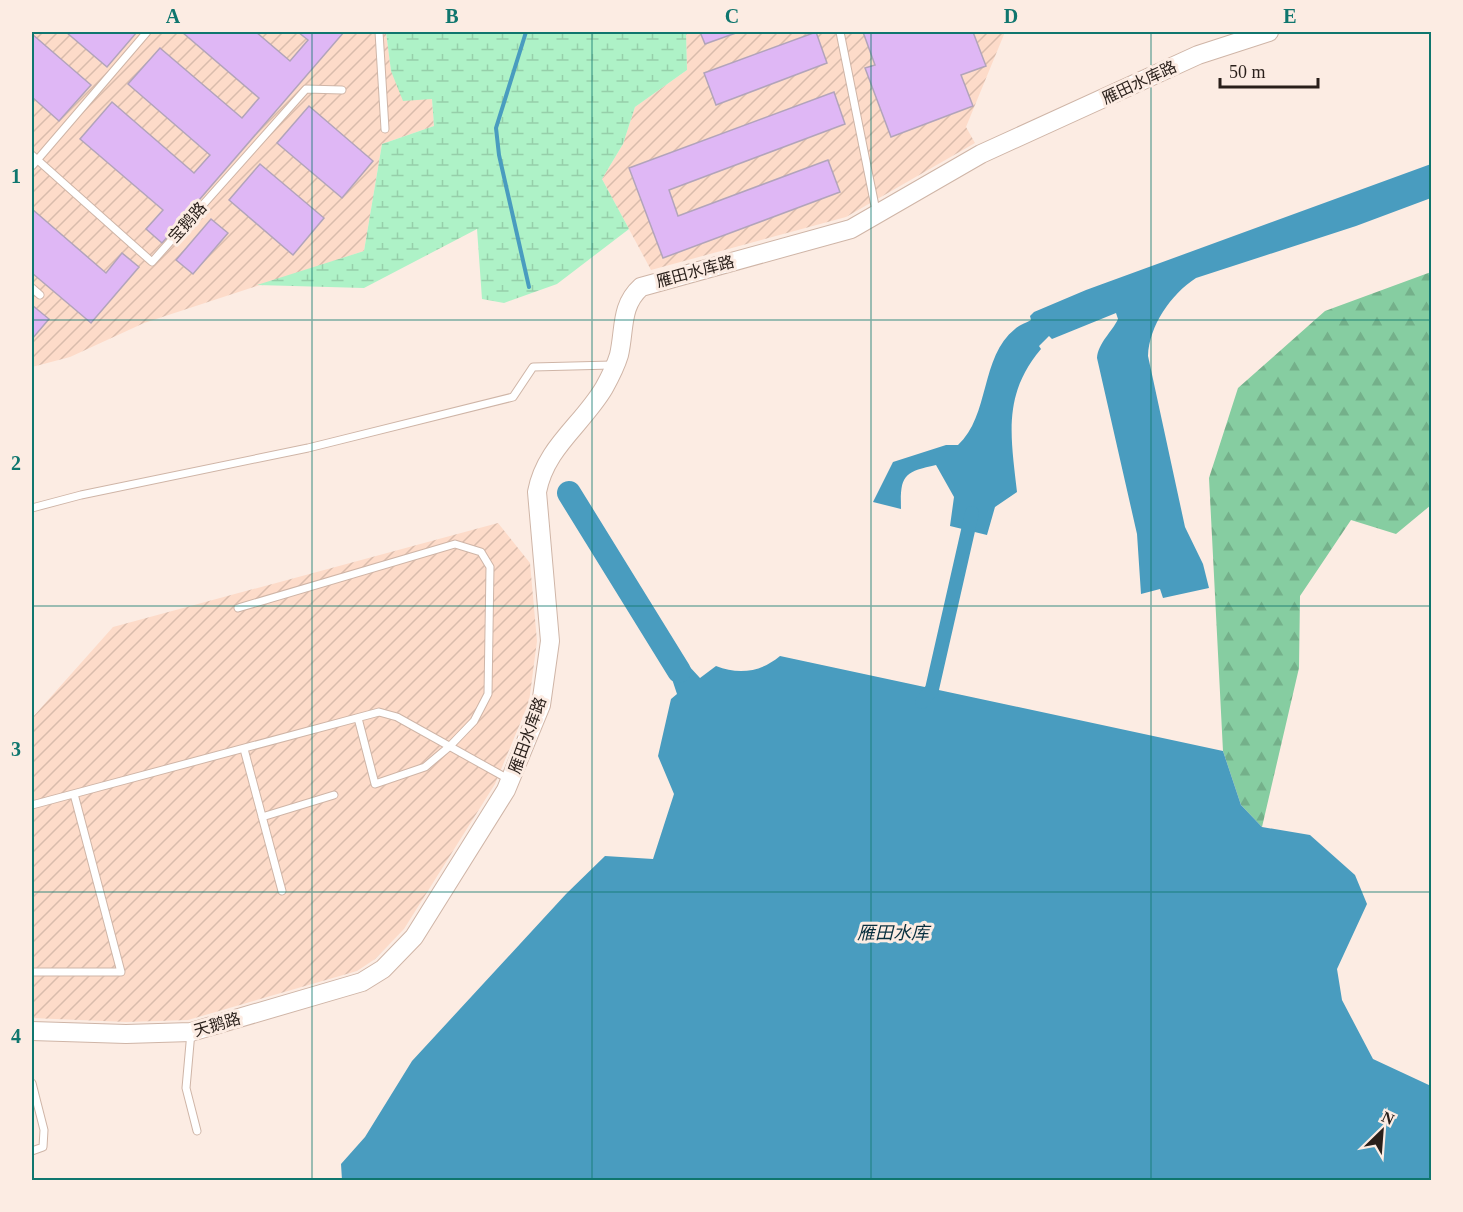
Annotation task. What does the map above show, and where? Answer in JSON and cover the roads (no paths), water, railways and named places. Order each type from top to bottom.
[{"type":"main road","name":"雁田水库路","points":[[362,982],[383,969],[414,937],[510,780],[541,705],[550,641],[537,492],[540,475],[554,450],[603,389],[619,357],[625,310],[630,297],[641,287],[851,229],[981,154],[1198,55],[1269,32]]},
{"type":"main road","name":"天鹅路","points":[[32,1031],[126,1034],[190,1032],[362,982]]},
{"type":"lane","points":[[33,160],[147,32]]},
{"type":"lane","points":[[379,32],[385,129]]},
{"type":"lane","points":[[840,32],[876,214]]},
{"type":"lane","name":"宝鹅路","points":[[33,160],[152,262],[306,89],[342,90]]},
{"type":"lane","points":[[32,288],[40,295]]},
{"type":"lane","points":[[32,508],[81,495],[308,448],[513,397],[533,367],[615,365]]},
{"type":"lane","points":[[238,608],[455,544],[481,552],[490,567],[488,694],[474,721],[450,746],[425,767],[375,784],[358,718]]},
{"type":"lane","points":[[32,805],[379,712],[398,717],[510,780]]},
{"type":"lane","points":[[244,748],[282,891]]},
{"type":"lane","points":[[32,972],[121,972],[74,794]]},
{"type":"lane","points":[[262,818],[334,795]]},
{"type":"lane","points":[[190,1032],[186,1088],[197,1131]]},
{"type":"lane","points":[[32,1083],[44,1130],[43,1147],[32,1151]]},
{"type":"water","points":[[1431,164],[1431,198],[1356,226],[1196,278],[1170,302],[1157,322],[1152,333],[1148,356],[1185,527],[1203,564],[1209,588],[1163,598],[1160,589],[1141,594],[1137,534],[1097,358],[1103,342],[1118,319],[1116,313],[1052,339],[1049,336],[1039,346],[1041,349],[1020,383],[1012,417],[1017,492],[995,507],[987,535],[950,526],[954,497],[936,465],[917,470],[906,477],[903,482],[901,509],[873,502],[893,462],[946,445],[958,445],[968,433],[975,419],[990,370],[1004,341],[1017,328],[1031,320],[1030,316],[1034,312],[1086,290]]},
{"type":"water","name":"雁田水库","points":[[780,656],[1223,751],[1241,805],[1262,827],[1310,835],[1355,875],[1367,904],[1337,969],[1342,1000],[1373,1059],[1431,1086],[1431,1180],[342,1180],[341,1164],[365,1137],[412,1061],[566,894],[605,856],[653,859],[674,794],[658,756],[671,699],[677,694],[671,676],[688,665],[700,678],[716,666],[741,671],[757,669]]},
{"type":"waterway","points":[[526,32],[496,128],[499,155],[529,287]]},
{"type":"waterway","points":[[569,493],[679,671]]},
{"type":"waterway","points":[[922,702],[932,689],[972,513]]}]
